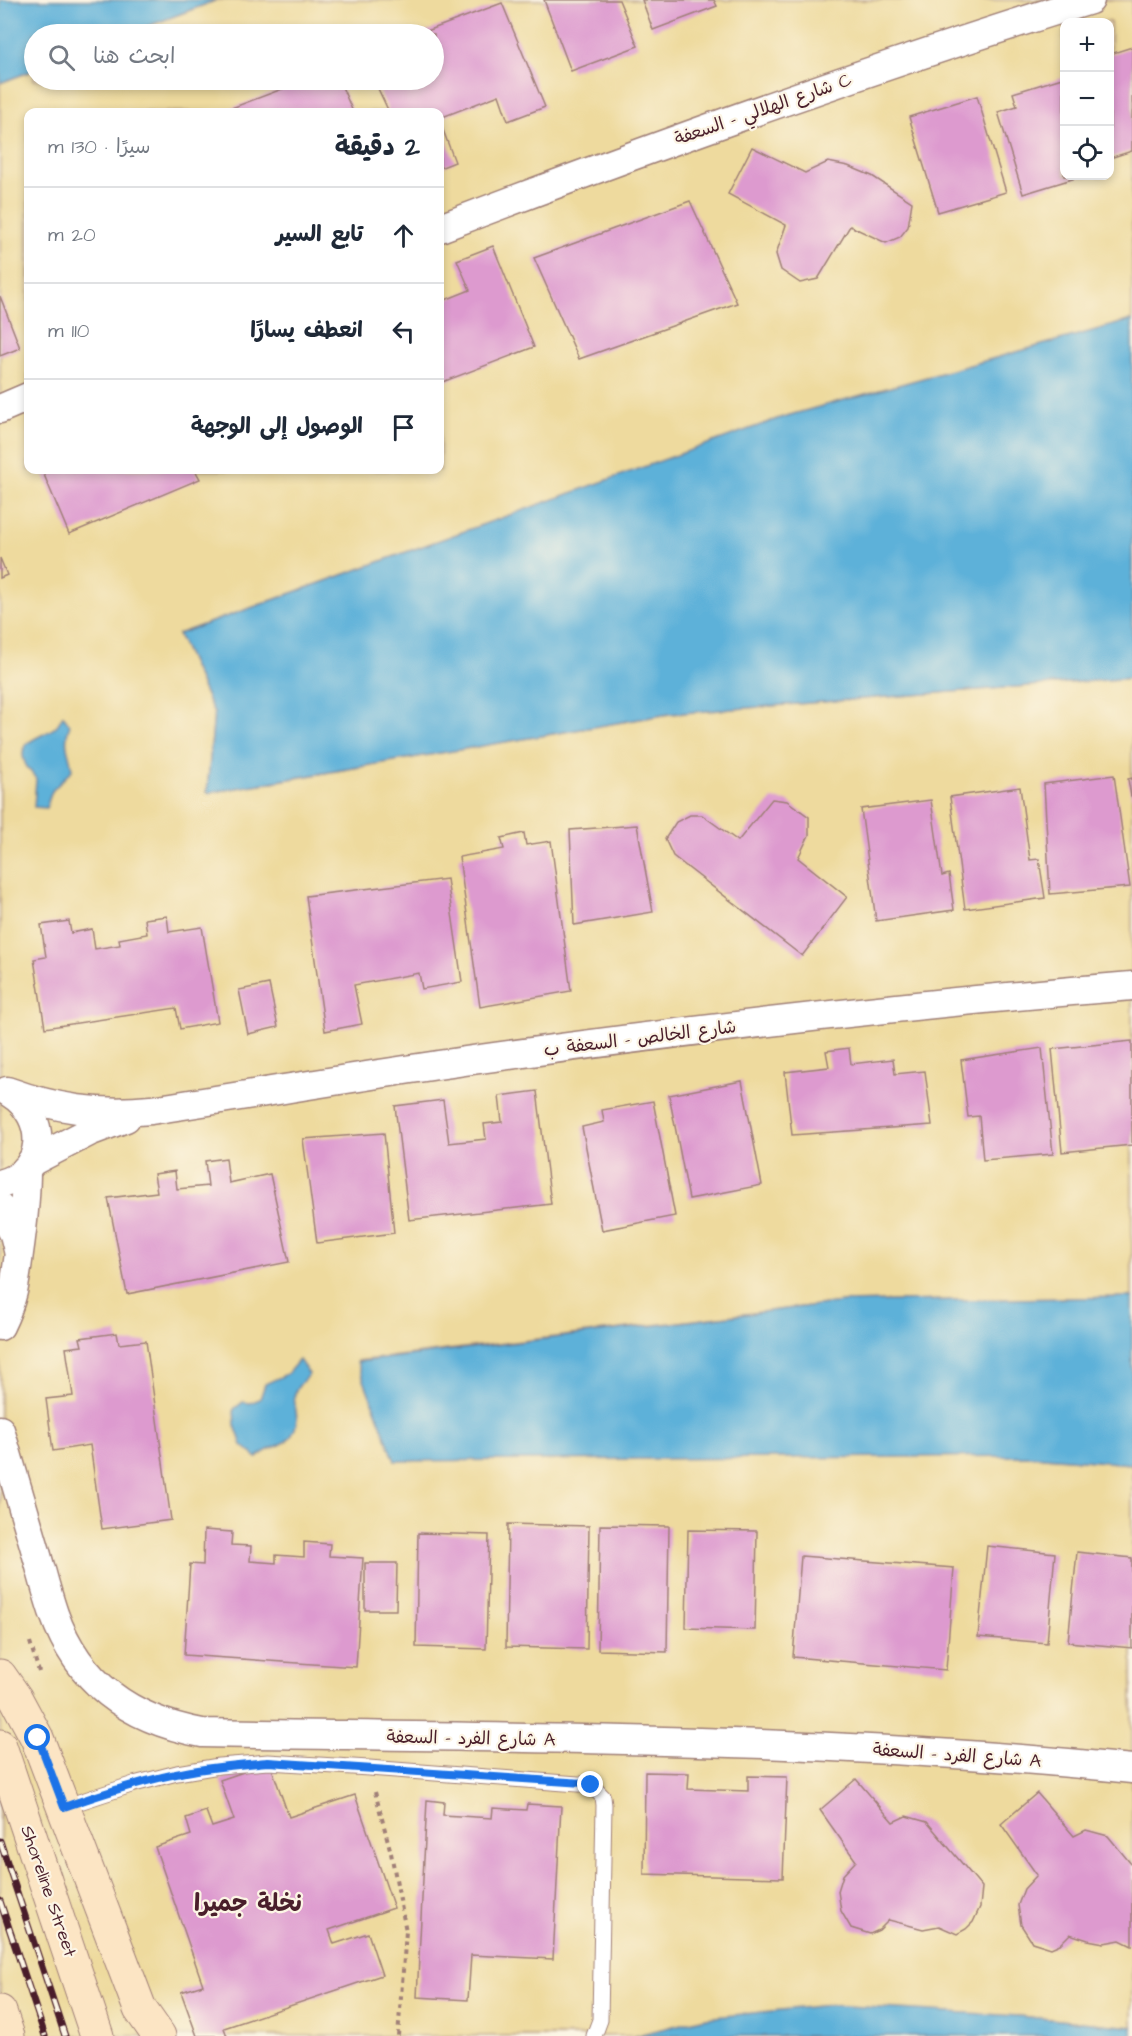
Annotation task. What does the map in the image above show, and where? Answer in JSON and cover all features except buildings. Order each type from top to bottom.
[{"type":"street","name":"شارع الهلالي - السعفة C","points":[[444,226],[587,171],[813,91],[1090,0]]},
{"type":"street","points":[[0,409],[24,399]]},
{"type":"street","name":"شارع الخالص - السعفة ب","points":[[4,1090],[44,1103],[92,1112],[151,1110],[463,1061],[640,1038],[866,1011],[1132,986]]},
{"type":"street","points":[[0,1326],[12,1301],[16,1286],[26,1212],[29,1166],[37,1146],[38,1129],[32,1113],[22,1100],[4,1090]]},
{"type":"street","name":"شارع الخالص - السعفة ب","points":[[0,1184],[16,1178],[29,1166],[89,1132],[151,1110]]},
{"type":"street","points":[[0,1208],[14,1234],[19,1254]]},
{"type":"street","name":"شارع الفرد - السعفة A","points":[[0,1430],[54,1614],[80,1665],[99,1686],[122,1704],[147,1718],[174,1728],[202,1733],[701,1742],[890,1750],[1132,1768]]},
{"type":"street","points":[[0,1676],[38,1738],[145,2022],[159,2036]]},
{"type":"street","name":"Shoreline Street","points":[[0,1746],[97,2036]]},
{"type":"street","points":[[0,2012],[8,2036]]},
{"type":"lane","points":[[64,1807],[134,1784],[177,1773],[219,1766],[268,1762],[591,1785],[603,1797],[604,1817],[600,2020],[594,2036]]},
{"type":"path","points":[[369,1768],[391,1853],[406,1931],[398,2036]]},
{"type":"sand","points":[[217,0],[1132,0],[1132,320],[783,417],[178,634],[214,713],[207,793],[669,714],[1132,678],[1132,1297],[843,1302],[357,1361],[1031,1456],[1132,1464],[1132,2027],[1018,2016],[706,2018],[634,2036],[0,2036],[0,83],[24,74],[24,90],[444,90],[444,24],[153,24]]},
{"type":"water","points":[[0,0],[217,0],[153,24],[24,24],[24,74],[0,83]]},
{"type":"water","points":[[1132,320],[1132,678],[669,714],[207,793],[214,713],[178,634],[783,417]]},
{"type":"water","points":[[63,715],[70,725],[67,743],[72,770],[52,791],[46,808],[34,807],[36,779],[25,763],[24,749],[32,740],[56,726]]},
{"type":"water","points":[[1132,1297],[1132,1464],[1031,1456],[395,1461],[357,1362],[843,1302]]},
{"type":"water","points":[[299,1360],[309,1374],[295,1393],[297,1420],[294,1431],[291,1437],[282,1444],[257,1458],[242,1445],[235,1425],[234,1409],[243,1402],[250,1403],[260,1399],[265,1384],[287,1374]]},
{"type":"water","points":[[829,2005],[1018,2016],[1132,2027],[1132,2036],[634,2036],[706,2018]]},
{"type":"railway","points":[[0,1841],[65,2036]]},
{"type":"railway","points":[[0,1901],[45,2036]]},
{"type":"district","name":"نخلة جميرا","points":[[248,1903]]},
{"type":"route","points":[[38,1738],[64,1807],[134,1784],[177,1773],[219,1766],[268,1762],[591,1785]]}]
